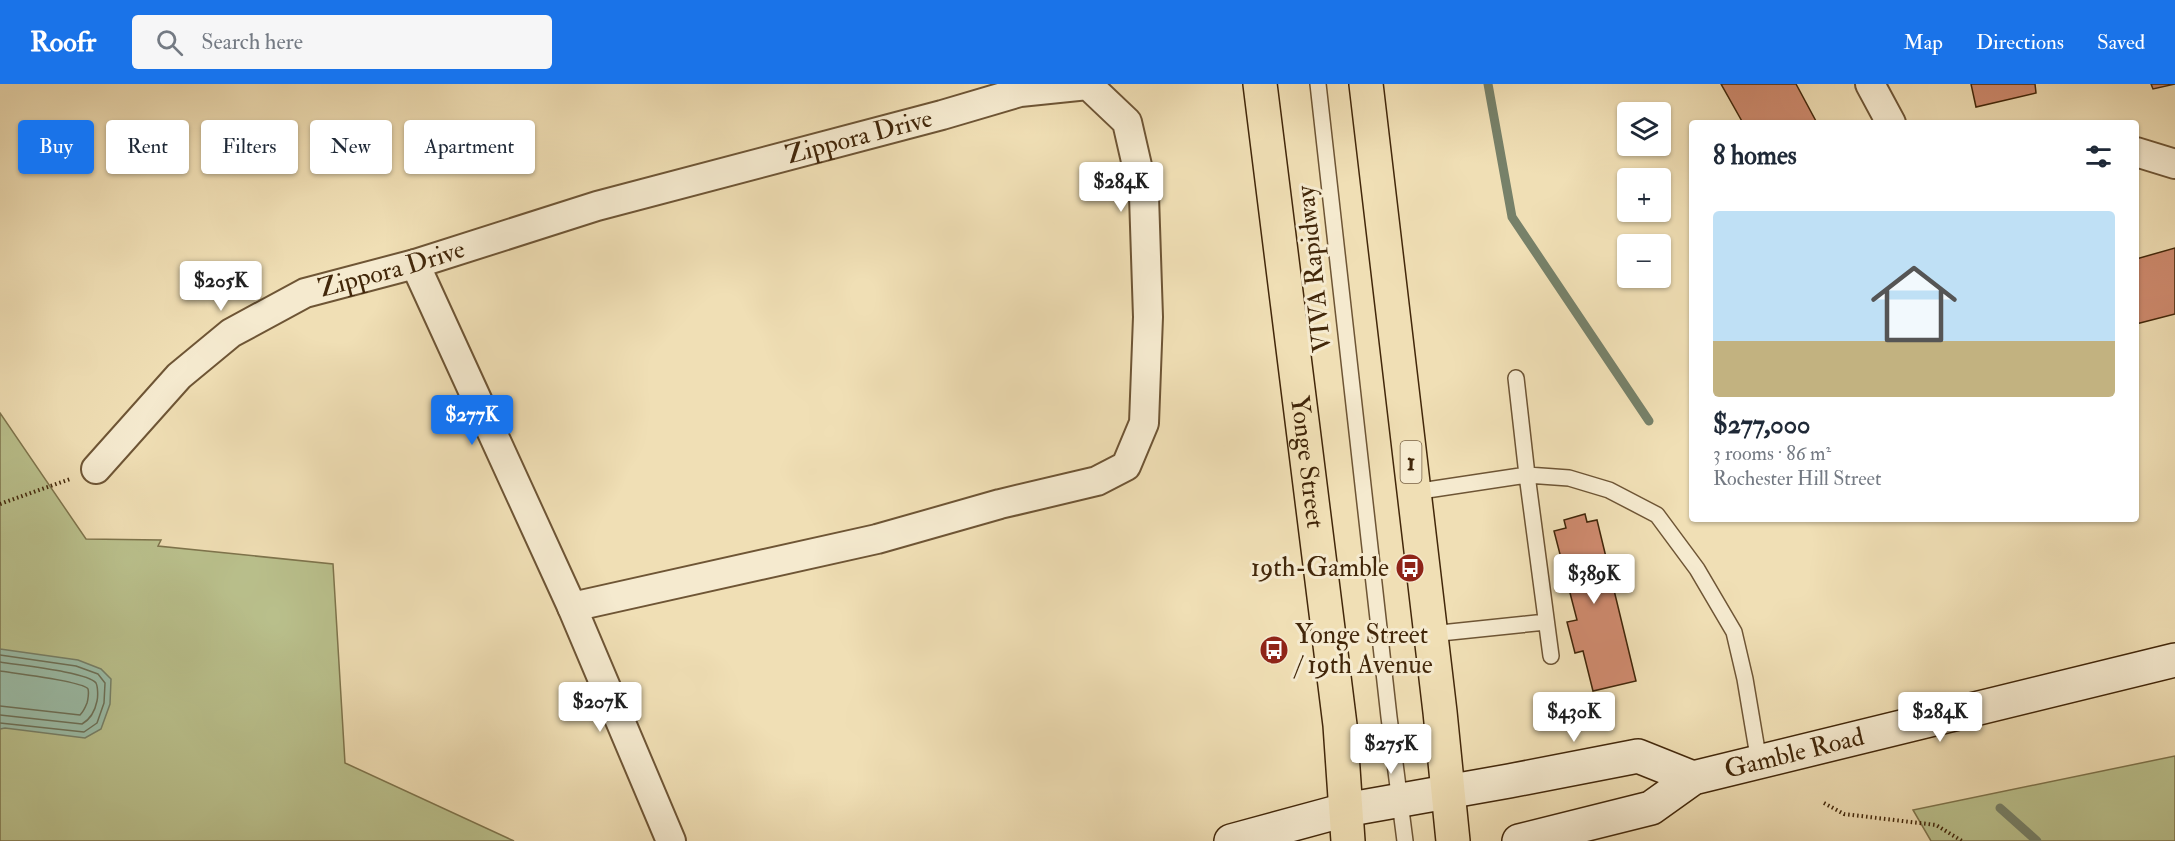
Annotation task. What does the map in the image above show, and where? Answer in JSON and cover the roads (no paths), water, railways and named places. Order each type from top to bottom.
[{"type":"main road","name":"Yonge Street","points":[[1260,84],[1341,726],[1346,825]]},
{"type":"main road","name":"1","points":[[1366,84],[1453,841]]},
{"type":"main road","name":"Gamble Road","points":[[1520,841],[1651,808],[1693,778],[2175,660]]},
{"type":"main road","name":"Gamble Road","points":[[1231,841],[1346,825],[1401,799],[1638,756],[1693,778]]},
{"type":"street","points":[[1870,84],[1889,120]]},
{"type":"street","name":"Zippora Drive","points":[[96,469],[179,376],[231,333],[305,293],[415,264],[597,206],[942,115],[1020,92],[1088,85],[1127,122],[1144,196],[1148,317],[1144,423],[1126,466],[1097,481],[1000,504],[877,539],[572,607]]},
{"type":"street","points":[[2139,153],[2175,164]]},
{"type":"street","points":[[415,264],[572,607],[671,841]]},
{"type":"lane","name":"VIVA Rapidway","points":[[1318,84],[1389,717],[1406,841]]},
{"type":"lane","points":[[1516,378],[1551,656]]},
{"type":"lane","points":[[1414,492],[1527,475],[1569,478],[1609,490],[1657,515],[1697,569],[1734,632],[1745,679],[1759,762]]},
{"type":"lane","points":[[1431,634],[1546,622]]},
{"type":"water","points":[[0,649],[78,660],[101,669],[111,679],[110,704],[101,729],[85,738],[0,729]]},
{"type":"waterway","points":[[1488,84],[1512,217],[1649,421]]},
{"type":"waterway","points":[[2000,808],[2037,841]]},
{"type":"place","name":"19th-Gamble","points":[[1410,568]]},
{"type":"place","name":"Yonge Street / 19th Avenue","points":[[1274,650]]}]
